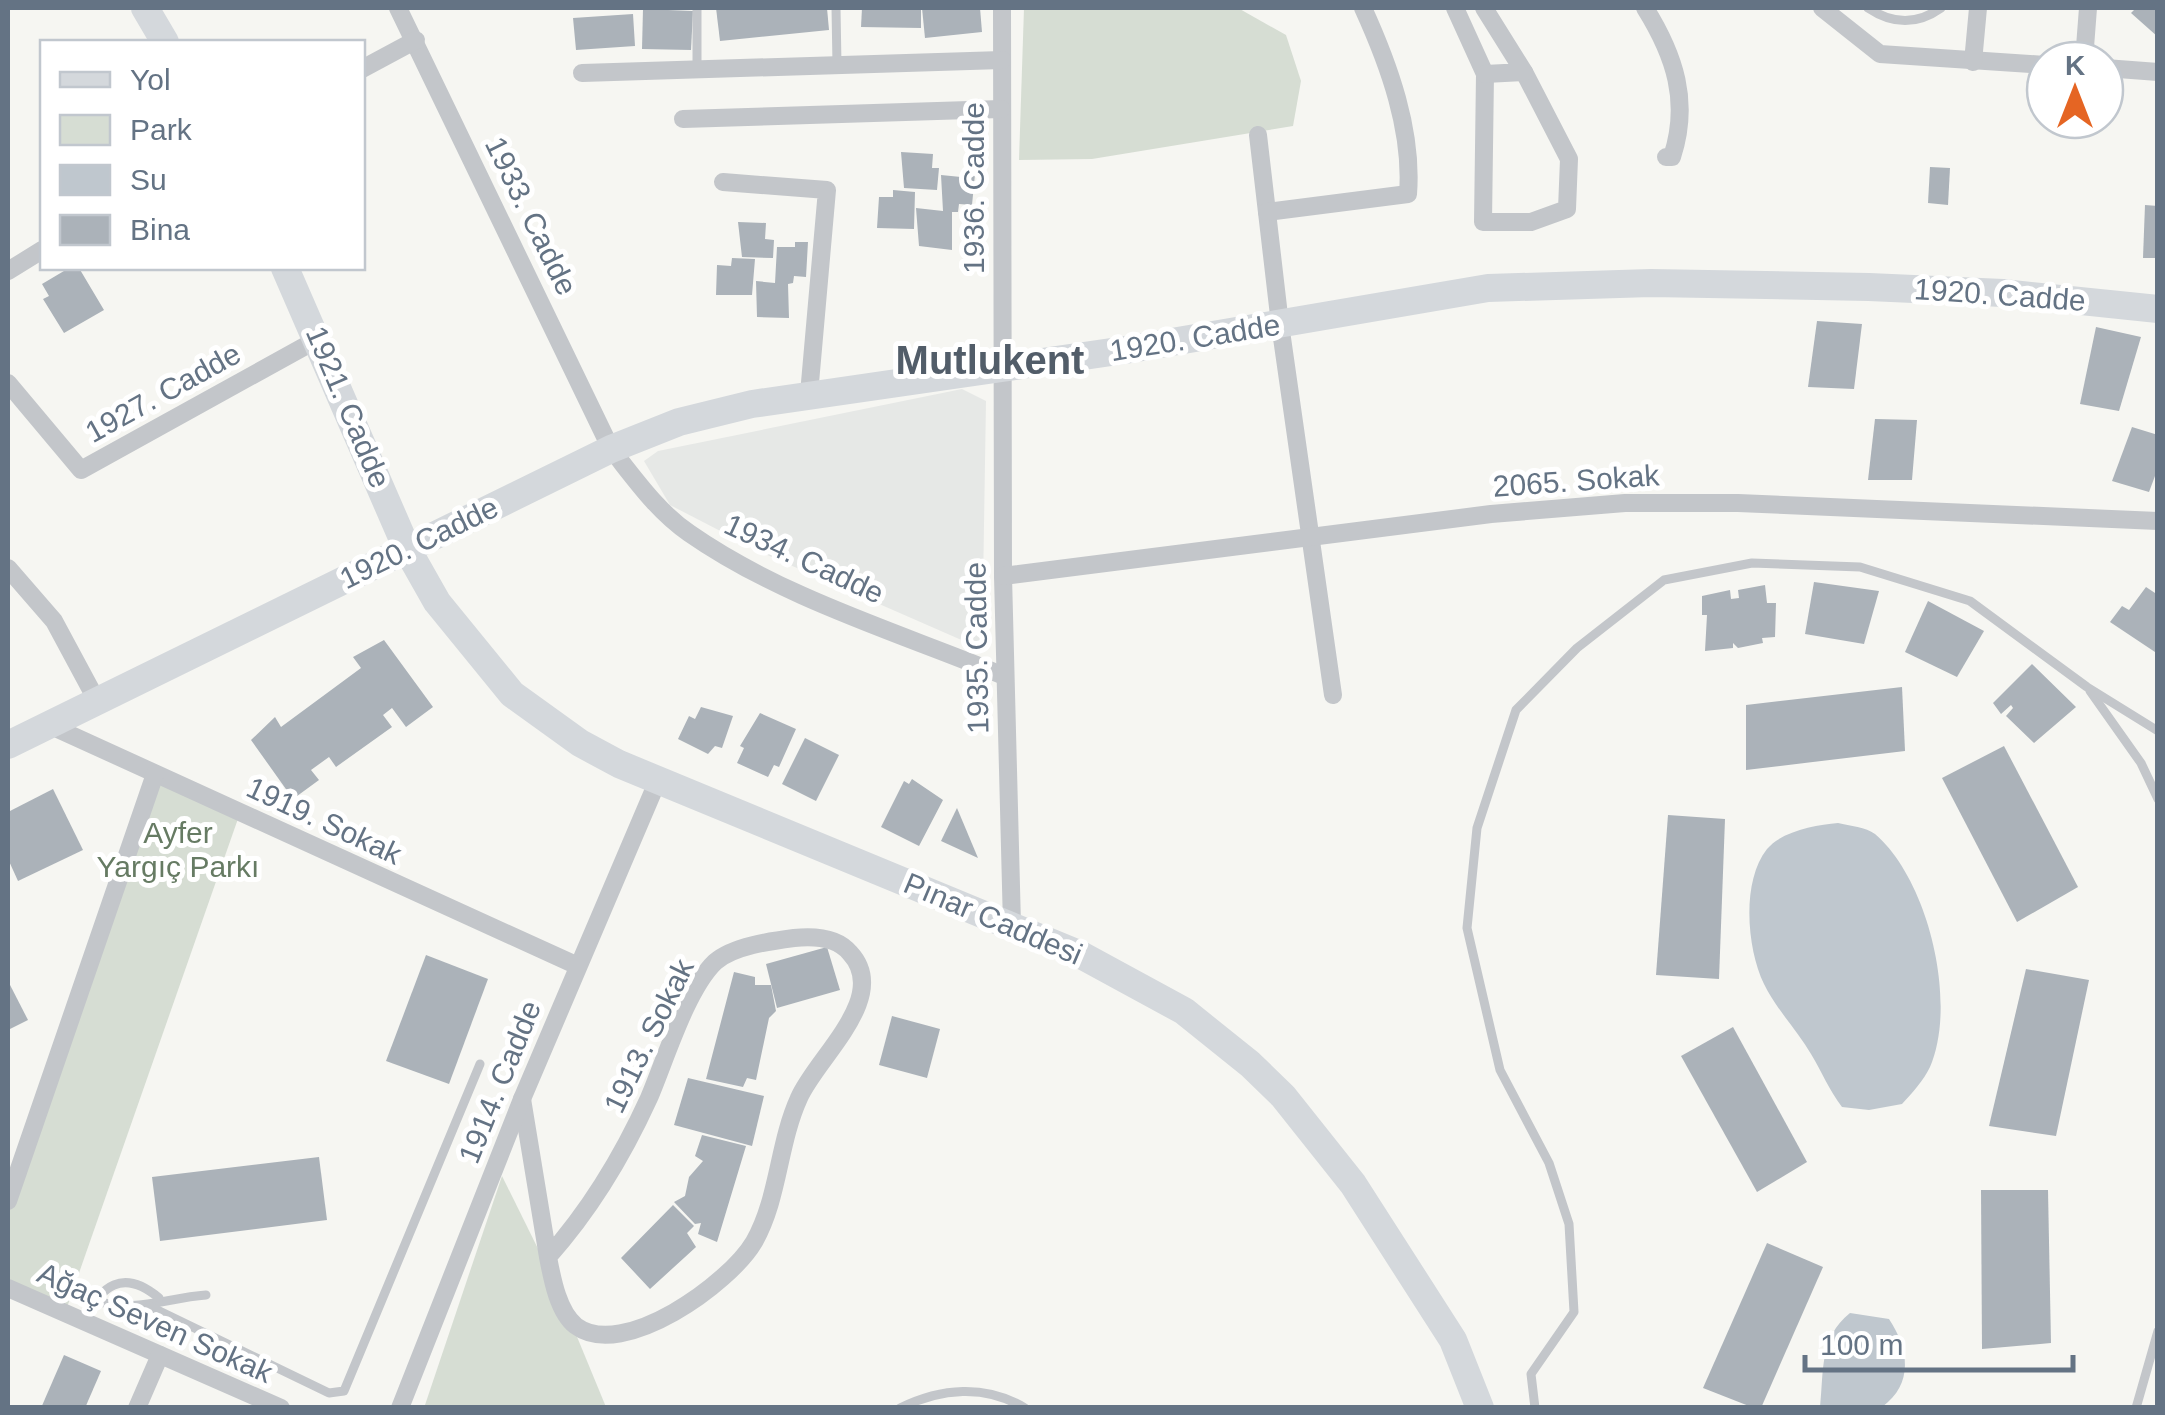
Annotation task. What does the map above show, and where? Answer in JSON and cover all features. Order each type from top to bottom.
[{"type":"main road","points":[[144,8],[164,40]]},
{"type":"main road","name":"1921. Cadde","points":[[286,270],[406,549]]},
{"type":"main road","name":"1920. Cadde","points":[[8,745],[611,448],[712,412],[808,394],[1001,370],[1488,288],[1598,283],[1952,290],[2158,309]]},
{"type":"main road","name":"Pınar Caddesi","points":[[406,549],[462,637],[512,694],[580,743],[658,780],[1012,925],[1114,971],[1184,1011],[1250,1064],[1282,1096],[1354,1184],[1453,1340],[1480,1408]]},
{"type":"street","name":"1933. Cadde","points":[[398,8],[611,448]]},
{"type":"street","name":"1936. Cadde","points":[[1001,370],[1002,8]]},
{"type":"street","points":[[1267,212],[1408,194],[1411,158],[1363,8]]},
{"type":"street","points":[[1455,8],[1485,74],[1483,222],[1530,222],[1567,208],[1568,159],[1524,72],[1484,8]]},
{"type":"street","points":[[1645,8],[1678,72],[1683,124],[1672,157],[1666,158]]},
{"type":"street","points":[[1822,8],[1880,54],[2025,64]]},
{"type":"street","points":[[1974,62],[1978,8]]},
{"type":"street","points":[[2086,40],[2088,8]]},
{"type":"street","points":[[365,67],[416,40]]},
{"type":"street","points":[[582,73],[1002,60]]},
{"type":"street","points":[[2125,70],[2158,72]]},
{"type":"street","points":[[1485,74],[1524,72]]},
{"type":"street","points":[[683,120],[1001,109]]},
{"type":"street","points":[[1258,135],[1280,324],[1333,695]]},
{"type":"street","points":[[723,182],[827,190],[808,394]]},
{"type":"street","points":[[8,270],[40,251]]},
{"type":"street","name":"1927. Cadde","points":[[8,382],[81,470],[318,339]]},
{"type":"street","name":"1935. Cadde","points":[[1001,370],[1002,576],[1012,925]]},
{"type":"street","name":"1934. Cadde","points":[[611,448],[654,503],[688,533],[758,572],[1004,676]]},
{"type":"street","name":"2065. Sokak","points":[[1002,576],[1509,512],[1626,502],[2158,521]]},
{"type":"street","points":[[8,568],[54,622],[97,701]]},
{"type":"street","name":"1919. Sokak","points":[[48,725],[578,966]]},
{"type":"street","points":[[8,1200],[155,774]]},
{"type":"street","name":"1914. Cadde","points":[[400,1408],[522,1099],[658,780]]},
{"type":"street","name":"1913. Sokak","points":[[522,1099],[548,1257],[572,1324],[587,1333],[606,1335],[651,1322],[704,1296],[753,1243],[800,1094],[859,1001],[863,983],[849,951],[832,940],[810,936],[755,946],[716,962],[690,1004],[611,1170],[548,1257]]},
{"type":"street","name":"Ağaç Seven Sokak","points":[[8,1288],[281,1408]]},
{"type":"street","points":[[137,1408],[160,1355]]},
{"type":"lane","points":[[697,8],[697,70]]},
{"type":"lane","points":[[836,8],[837,65]]},
{"type":"lane","points":[[1868,8],[1904,22],[1941,8]]},
{"type":"lane","points":[[1536,1408],[1530,1374],[1574,1312],[1570,1224],[1549,1163],[1500,1070],[1467,928],[1477,828],[1516,710],[1577,648],[1664,580],[1752,564],[1860,567],[1970,602],[2087,687],[2158,732]]},
{"type":"lane","points":[[2087,687],[2141,763],[2158,799]]},
{"type":"lane","points":[[94,1300],[121,1308],[150,1306],[329,1393],[344,1391],[480,1064]]},
{"type":"lane","points":[[82,1320],[105,1288],[122,1283],[159,1298],[206,1295]]},
{"type":"lane","points":[[150,1306],[159,1298]]},
{"type":"lane","points":[[2136,1408],[2158,1331]]},
{"type":"lane","points":[[900,1408],[926,1396],[959,1390],[1004,1394],[1025,1408]]},
{"type":"shaded area","points":[[962,389],[986,401],[982,649],[765,554],[670,505],[644,461],[658,451]]},
{"type":"green space","points":[[1024,8],[1238,8],[1286,35],[1301,81],[1293,126],[1092,159],[1019,160]]},
{"type":"green space","name":"Ayfer Yargıç Parkı","points":[[155,774],[240,813],[65,1313],[8,1288],[8,1201]]},
{"type":"green space","points":[[502,1176],[554,1281],[606,1407],[424,1408]]},
{"type":"water","points":[[1838,823],[1875,834],[1894,854],[1923,910],[1939,977],[1938,1040],[1930,1067],[1902,1104],[1869,1110],[1842,1107],[1837,1101],[1764,984],[1751,935],[1753,879],[1767,849],[1790,833]]},
{"type":"water","points":[[1850,1313],[1889,1319],[1901,1342],[1904,1377],[1882,1407],[1820,1407],[1828,1344]]},
{"type":"building","points":[[716,8],[827,8],[829,30],[720,41]]},
{"type":"building","points":[[862,8],[921,8],[921,28],[861,27]]},
{"type":"building","points":[[922,8],[980,8],[982,32],[925,38]]},
{"type":"building","points":[[2136,8],[2158,8],[2158,37],[2131,13]]},
{"type":"building","points":[[643,9],[693,11],[691,50],[642,49]]},
{"type":"building","points":[[633,14],[635,46],[576,50],[573,18]]},
{"type":"building","points":[[901,152],[933,154],[932,168],[939,168],[937,190],[904,188]]},
{"type":"building","points":[[1930,167],[1950,168],[1948,205],[1928,203]]},
{"type":"building","points":[[962,173],[975,174],[972,205],[959,204],[958,212],[952,212],[952,250],[919,246],[916,208],[943,211],[941,175],[961,177]]},
{"type":"building","points":[[893,190],[915,192],[914,229],[877,228],[879,197],[893,197]]},
{"type":"building","points":[[2145,205],[2158,206],[2158,258],[2143,258]]},
{"type":"building","points":[[738,222],[766,223],[765,239],[774,240],[773,258],[742,257]]},
{"type":"building","points":[[795,242],[808,242],[806,277],[794,276],[793,283],[788,284],[789,318],[757,317],[756,281],[775,283],[777,247],[795,247]]},
{"type":"building","points":[[732,258],[755,259],[752,295],[716,295],[717,265],[731,266]]},
{"type":"building","points":[[66,270],[80,270],[104,310],[64,333],[43,299],[49,296],[42,284]]},
{"type":"building","points":[[1817,321],[1862,324],[1854,389],[1808,387]]},
{"type":"building","points":[[2096,327],[2141,337],[2119,411],[2080,404]]},
{"type":"building","points":[[1875,419],[1917,420],[1912,480],[1868,480]]},
{"type":"building","points":[[2132,427],[2158,435],[2158,468],[2149,492],[2112,481]]},
{"type":"building","points":[[1814,582],[1879,591],[1864,644],[1805,634]]},
{"type":"building","points":[[1765,585],[1767,603],[1776,603],[1775,637],[1738,648],[1733,643],[1733,648],[1705,651],[1707,615],[1702,615],[1702,596],[1730,590],[1731,599],[1739,598],[1738,590]]},
{"type":"building","points":[[2146,587],[2158,595],[2158,654],[2110,622],[2122,606],[2129,610]]},
{"type":"building","points":[[1928,601],[1984,631],[1957,677],[1905,652]]},
{"type":"building","points":[[384,640],[433,707],[406,727],[392,708],[383,715],[392,727],[336,767],[329,757],[311,770],[319,780],[293,799],[251,740],[275,717],[281,727],[361,668],[353,657]]},
{"type":"building","points":[[2032,664],[2076,707],[2034,743],[2006,716],[2013,708],[2011,705],[2001,714],[1993,703]]},
{"type":"building","points":[[1902,687],[1905,751],[1746,770],[1746,705]]},
{"type":"building","points":[[701,707],[733,716],[722,748],[715,746],[708,754],[678,739],[689,716],[695,719]]},
{"type":"building","points":[[760,713],[796,729],[779,767],[774,765],[768,777],[737,763],[744,748],[740,746]]},
{"type":"building","points":[[805,738],[839,755],[816,801],[782,784]]},
{"type":"building","points":[[2004,746],[2078,887],[2017,922],[1942,778]]},
{"type":"building","points":[[912,779],[943,800],[919,846],[881,827],[904,781],[909,784]]},
{"type":"building","points":[[53,789],[83,850],[18,881],[8,859],[8,812]]},
{"type":"building","points":[[957,808],[978,858],[941,841]]},
{"type":"building","points":[[1668,815],[1725,819],[1719,979],[1656,975]]},
{"type":"building","points":[[827,947],[840,990],[777,1008],[766,964]]},
{"type":"building","points":[[426,955],[488,979],[449,1084],[386,1061]]},
{"type":"building","points":[[2026,969],[2089,980],[2056,1136],[1989,1126]]},
{"type":"building","points":[[734,972],[755,977],[755,985],[771,985],[776,1011],[769,1018],[756,1080],[747,1078],[743,1087],[706,1079]]},
{"type":"building","points":[[8,981],[28,1020],[8,1030]]},
{"type":"building","points":[[892,1016],[940,1029],[927,1078],[879,1065]]},
{"type":"building","points":[[1733,1027],[1807,1162],[1757,1192],[1681,1056]]},
{"type":"building","points":[[688,1078],[764,1096],[752,1146],[674,1125]]},
{"type":"building","points":[[702,1135],[746,1146],[717,1242],[698,1234],[701,1223],[695,1224],[674,1202],[685,1196],[689,1177],[703,1161],[695,1156]]},
{"type":"building","points":[[319,1157],[327,1220],[160,1241],[152,1177]]},
{"type":"building","points":[[1981,1190],[2048,1190],[2051,1343],[1982,1349]]},
{"type":"building","points":[[673,1205],[694,1226],[687,1233],[696,1247],[650,1289],[621,1258]]},
{"type":"building","points":[[1767,1243],[1823,1267],[1761,1408],[1754,1408],[1703,1388]]},
{"type":"building","points":[[64,1355],[101,1371],[85,1408],[41,1408]]},
{"type":"district","name":"Mutlukent","points":[[990,360]]}]
